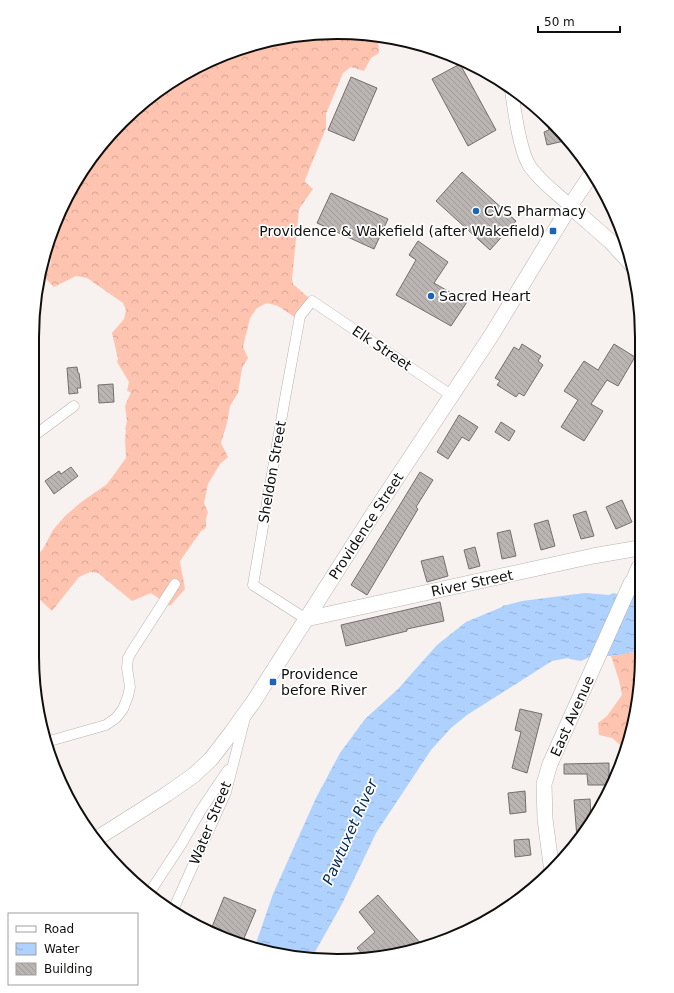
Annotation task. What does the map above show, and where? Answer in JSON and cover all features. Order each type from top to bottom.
[{"type":"main road","name":"Providence Street","points":[[100,836],[194,775],[211,759],[248,710],[373,514],[491,336],[570,206],[589,178]]},
{"type":"main road","points":[[570,206],[611,242],[624,256]]},
{"type":"main road","name":"River Street","points":[[306,619],[593,556],[635,549]]},
{"type":"main road","name":"East Avenue","points":[[551,864],[545,819],[544,784],[550,764],[631,583]]},
{"type":"street","points":[[513,97],[521,142],[529,164],[539,177],[570,206]]},
{"type":"street","name":"Elk Street","points":[[312,301],[451,395]]},
{"type":"street","name":"Sheldon Street","points":[[306,619],[253,585],[300,316],[312,301]]},
{"type":"street","points":[[39,432],[74,406]]},
{"type":"street","name":"East Avenue","points":[[631,583],[635,574]]},
{"type":"street","points":[[51,740],[106,725],[116,718],[123,709],[130,687],[127,668],[130,654],[175,584]]},
{"type":"street","name":"Water Street","points":[[175,906],[226,792],[232,765],[248,710]]},
{"type":"street","points":[[152,889],[182,843],[201,810],[232,765]]},
{"type":"green space","points":[[337,39],[378,42],[379,53],[371,58],[364,71],[351,67],[343,73],[326,114],[326,128],[305,180],[305,182],[313,189],[299,209],[292,279],[293,284],[310,299],[299,320],[278,306],[267,303],[257,308],[250,318],[243,347],[248,358],[242,368],[238,393],[230,406],[221,443],[228,457],[220,464],[208,484],[204,503],[208,512],[206,528],[201,531],[180,561],[185,589],[170,606],[151,593],[132,601],[98,573],[90,572],[79,577],[52,611],[39,599],[39,553],[43,549],[53,530],[65,516],[80,503],[107,484],[126,458],[125,430],[127,421],[125,406],[131,392],[127,391],[129,382],[117,362],[118,359],[112,333],[124,319],[126,310],[123,303],[87,278],[76,276],[54,287],[45,278],[51,263],[50,255],[62,223],[89,171],[126,126],[171,89],[205,70],[260,49],[318,40]]},
{"type":"green space","points":[[635,652],[635,656],[632,695],[625,733],[621,746],[612,738],[599,735],[598,723],[607,716],[622,695],[611,656]]},
{"type":"water","name":"Pawtuxet River","points":[[635,592],[635,652],[611,656],[591,656],[581,661],[568,658],[552,661],[467,715],[451,728],[431,750],[376,833],[342,904],[315,953],[279,948],[256,943],[273,894],[316,798],[340,753],[365,719],[398,689],[437,645],[466,622],[504,605],[522,601],[585,593],[609,595],[613,593]]},
{"type":"building","points":[[458,65],[461,67],[496,130],[468,146],[432,79]]},
{"type":"building","points":[[351,77],[377,88],[354,141],[328,130]]},
{"type":"building","points":[[548,126],[561,142],[547,145],[544,132],[549,130]]},
{"type":"building","name":"CVS Pharmacy","points":[[462,172],[516,221],[490,250],[436,201]]},
{"type":"building","points":[[331,193],[388,219],[374,249],[317,223]]},
{"type":"building","points":[[418,241],[448,262],[434,283],[467,302],[451,326],[396,295],[416,260],[409,255]]},
{"type":"building","points":[[522,344],[541,356],[538,361],[543,365],[524,396],[519,393],[516,397],[497,385],[500,381],[495,378],[514,347],[519,350]]},
{"type":"building","points":[[614,344],[635,357],[618,386],[607,380],[591,404],[603,411],[584,441],[561,427],[578,400],[564,391],[584,361],[598,370]]},
{"type":"building","points":[[77,367],[81,388],[77,388],[78,393],[69,394],[67,368]]},
{"type":"building","points":[[113,384],[114,402],[99,403],[98,385]]},
{"type":"building","points":[[459,415],[478,427],[469,441],[462,437],[448,459],[437,452]]},
{"type":"building","points":[[501,422],[515,431],[509,441],[495,432]]},
{"type":"building","points":[[71,467],[78,476],[54,494],[45,481],[59,471],[61,474]]},
{"type":"building","points":[[420,472],[433,480],[416,507],[418,509],[367,595],[351,585]]},
{"type":"building","points":[[622,500],[632,522],[616,529],[606,507]]},
{"type":"building","points":[[586,511],[594,536],[581,539],[573,515]]},
{"type":"building","points":[[548,520],[555,546],[541,550],[534,524]]},
{"type":"building","points":[[510,530],[516,556],[502,559],[497,533]]},
{"type":"building","points":[[475,547],[480,566],[469,569],[464,550]]},
{"type":"building","points":[[443,556],[448,576],[427,582],[421,561]]},
{"type":"building","points":[[440,602],[444,621],[407,629],[407,631],[346,646],[341,625]]},
{"type":"building","points":[[520,709],[542,714],[527,773],[512,768],[521,732],[515,730]]},
{"type":"building","points":[[609,763],[609,777],[605,785],[588,785],[587,774],[564,774],[564,764]]},
{"type":"building","points":[[525,791],[526,812],[510,814],[508,793]]},
{"type":"building","points":[[590,799],[591,812],[577,833],[574,800]]},
{"type":"building","points":[[529,839],[531,855],[515,857],[514,840]]},
{"type":"building","points":[[378,895],[420,942],[395,948],[361,952],[357,948],[375,932],[359,912]]},
{"type":"building","points":[[224,897],[256,910],[244,939],[212,926]]},
{"type":"place","name":"CVS Pharmacy","points":[[476,211]]},
{"type":"place","name":"Providence & Wakefield (after Wakefield)","points":[[553,231]]},
{"type":"place","name":"Sacred Heart","points":[[431,296]]},
{"type":"place","name":"Providence before River","points":[[273,682]]}]
